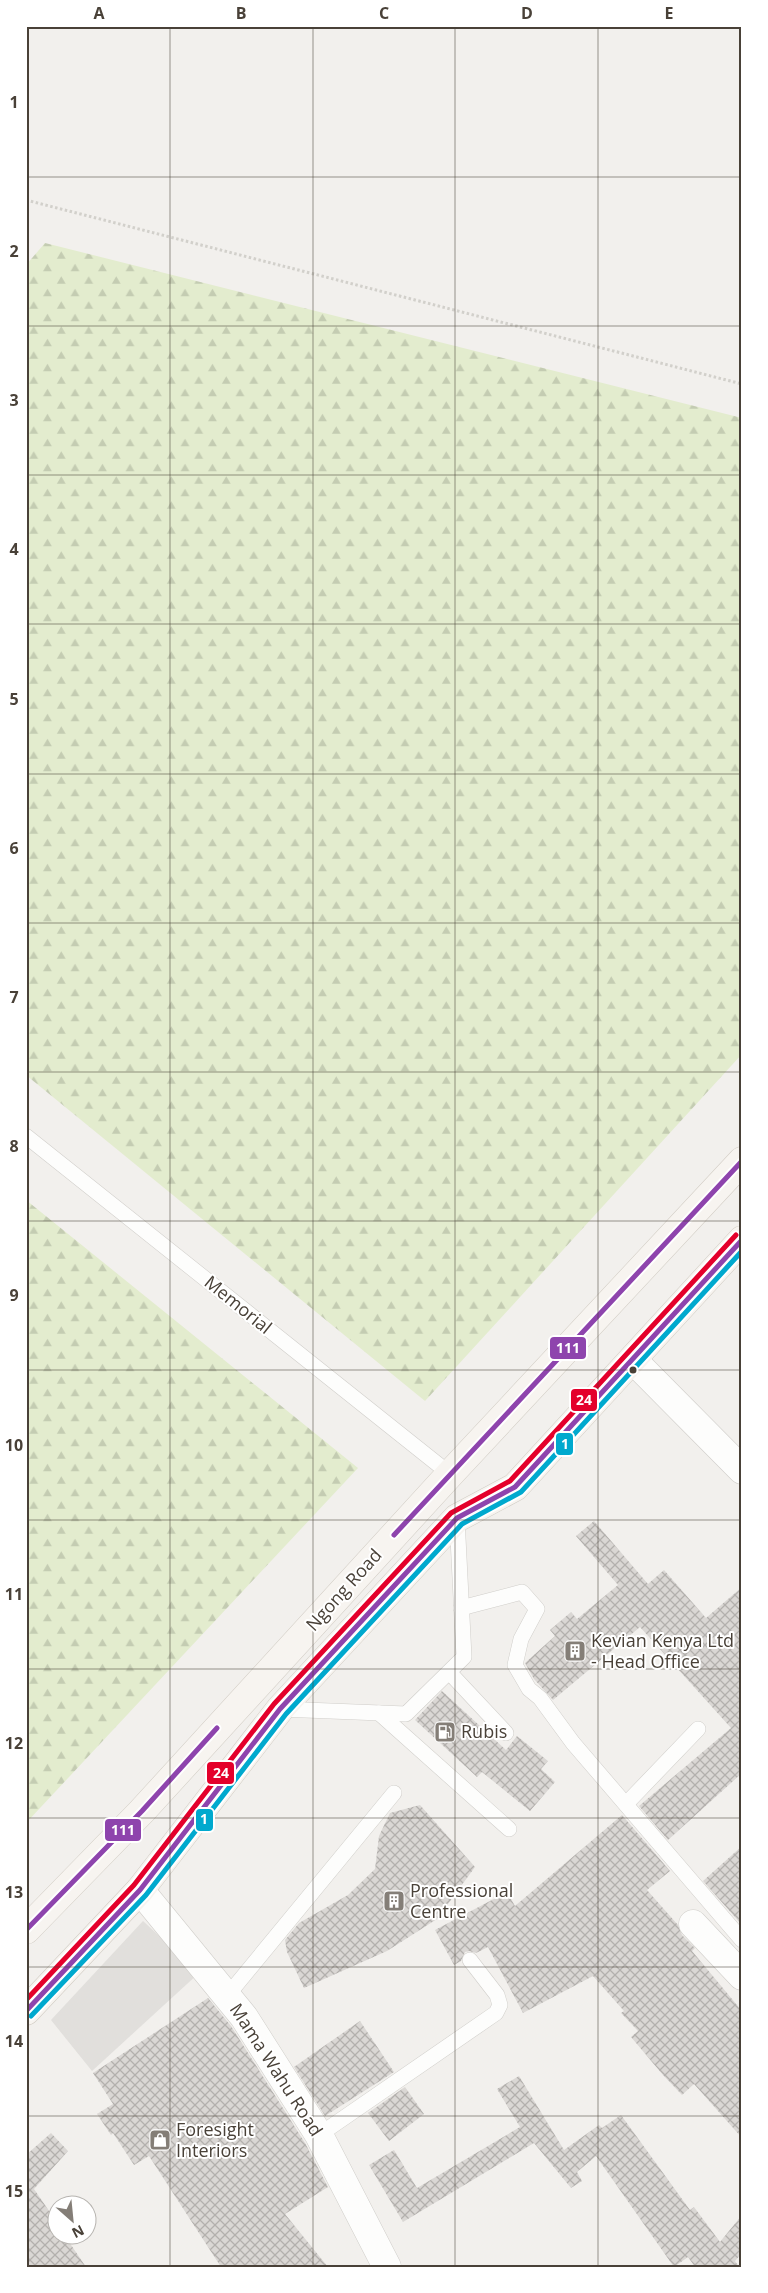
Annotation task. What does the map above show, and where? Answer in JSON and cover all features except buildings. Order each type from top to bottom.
[{"type":"main road","name":"Ngong Road","points":[[26,1930],[142,1811],[450,1474],[742,1161]]},
{"type":"main road","name":"Ngong Road","points":[[26,2011],[140,1890],[280,1709],[457,1518],[515,1488],[742,1240]]},
{"type":"street","points":[[633,1360],[742,1470]]},
{"type":"street","name":"Mama Wahu Road","points":[[140,1890],[244,2017],[319,2135],[387,2267]]},
{"type":"street","points":[[693,1924],[742,1976]]},
{"type":"lane","name":"Memorial","points":[[26,1136],[450,1474]]},
{"type":"lane","points":[[280,1709],[406,1714],[464,1657],[457,1518]]},
{"type":"lane","points":[[461,1608],[522,1592],[537,1609],[522,1639],[515,1665],[529,1689],[540,1698],[573,1743],[742,1940]]},
{"type":"lane","points":[[449,1672],[506,1733]]},
{"type":"lane","points":[[379,1713],[509,1829]]},
{"type":"lane","points":[[626,1804],[698,1729]]},
{"type":"lane","points":[[227,1996],[394,1793]]},
{"type":"lane","points":[[319,2135],[496,2013],[500,2005],[497,1995],[470,1960]]},
{"type":"path","points":[[26,200],[742,384]]},
{"type":"green space","points":[[45,243],[742,418],[742,1054],[425,1401],[26,1075],[26,265]]},
{"type":"green space","points":[[26,1200],[358,1468],[26,1823]]},
{"type":"shaded area","points":[[143,1921],[199,1973],[92,2071],[51,2020]]},
{"type":"transit line","name":"111","points":[[394,1535],[742,1161]]},
{"type":"transit line","name":"24","points":[[26,2000],[134,1885],[274,1704],[451,1513],[510,1481],[736,1235]]},
{"type":"transit line","name":"111","points":[[26,2011],[140,1890],[280,1709],[457,1518],[515,1487],[742,1240]]},
{"type":"transit line","name":"1","points":[[31,2016],[146,1895],[286,1714],[462,1524],[521,1492],[742,1251]]},
{"type":"transit line","name":"111","points":[[26,1930],[142,1811],[217,1728]]},
{"type":"place","name":"Kevian Kenya Ltd - Head Office","points":[[575,1651]]},
{"type":"place","name":"Rubis","points":[[445,1732]]},
{"type":"place","name":"Professional Centre","points":[[394,1901]]},
{"type":"place","name":"Foresight Interiors","points":[[160,2140]]}]
